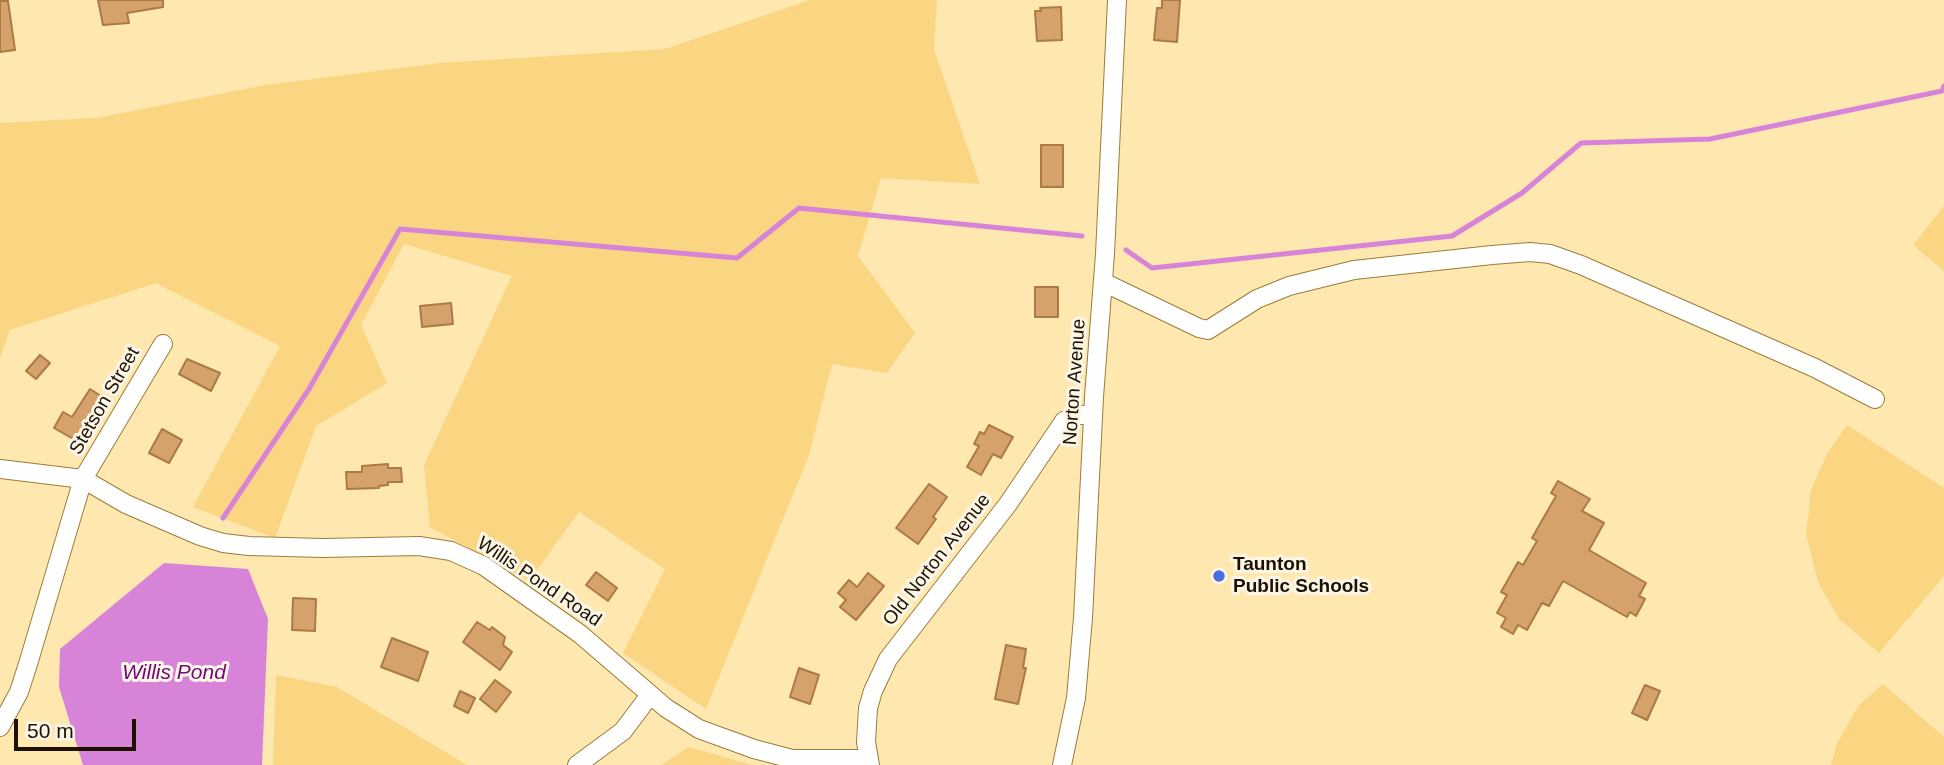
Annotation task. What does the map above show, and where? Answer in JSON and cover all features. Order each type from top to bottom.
[{"type":"street","name":"Norton Avenue","points":[[1062,765],[1079,671],[1117,0]]},
{"type":"street","points":[[1103,282],[1208,330],[1257,299],[1289,286],[1354,270],[1492,255],[1530,252],[1550,254],[1581,264],[1815,368],[1875,399]]},
{"type":"street","name":"Stetson Street","points":[[0,727],[19,692],[83,479],[163,344]]},
{"type":"street","name":"Old Norton Avenue","points":[[869,762],[866,742],[868,708],[879,675],[897,644],[1007,504],[1064,421],[1077,415],[1093,415]]},
{"type":"street","name":"Willis Pond Road","points":[[0,469],[83,479],[126,504],[223,543],[311,547],[419,545],[466,556],[580,634],[666,708],[699,729],[754,749],[792,759],[869,762]]},
{"type":"street","points":[[577,765],[623,731],[650,695]]},
{"type":"shaded area","points":[[810,0],[937,0],[934,49],[980,184],[881,178],[858,256],[915,333],[887,373],[832,364],[809,455],[706,709],[623,653],[665,569],[579,512],[529,581],[430,527],[424,465],[512,276],[404,244],[361,325],[387,383],[316,426],[275,538],[193,507],[280,346],[156,283],[10,330],[0,358],[0,123],[96,118],[266,85],[440,63],[665,49]]},
{"type":"shaded area","points":[[1944,206],[1944,271],[1913,245]]},
{"type":"shaded area","points":[[1847,425],[1944,488],[1944,576],[1879,653],[1839,619],[1818,582],[1806,534],[1811,490],[1827,454]]},
{"type":"shaded area","points":[[276,675],[337,687],[467,765],[273,765]]},
{"type":"shaded area","points":[[1883,684],[1944,737],[1944,765],[1831,765],[1837,743],[1859,705]]},
{"type":"shaded area","points":[[689,747],[752,765],[661,765]]},
{"type":"water","name":"Willis Pond","points":[[164,563],[248,569],[268,619],[262,765],[83,765],[59,687],[60,649]]},
{"type":"building","points":[[98,0],[163,0],[163,7],[127,13],[129,23],[103,25]]},
{"type":"building","points":[[1162,0],[1180,0],[1177,42],[1154,40],[1157,8],[1162,8]]},
{"type":"building","points":[[0,1],[8,1],[15,50],[0,52]]},
{"type":"building","points":[[1061,7],[1062,40],[1037,41],[1035,11],[1041,11],[1040,8]]},
{"type":"building","points":[[1041,145],[1063,145],[1063,187],[1041,187]]},
{"type":"building","points":[[1035,287],[1058,287],[1058,317],[1035,317]]},
{"type":"building","points":[[451,303],[453,324],[422,327],[420,306]]},
{"type":"building","points":[[40,355],[50,363],[36,379],[26,371]]},
{"type":"building","points":[[187,359],[220,373],[211,391],[179,374]]},
{"type":"building","points":[[90,389],[104,398],[75,440],[54,428],[63,412],[72,417]]},
{"type":"building","points":[[989,425],[1013,437],[1001,458],[993,454],[981,475],[967,467],[979,446],[974,444],[980,432],[984,434]]},
{"type":"building","points":[[162,429],[182,440],[169,463],[149,453]]},
{"type":"building","points":[[388,464],[388,468],[401,468],[402,482],[388,482],[388,485],[379,488],[347,489],[346,472],[362,472],[362,466]]},
{"type":"building","points":[[1558,481],[1590,499],[1582,511],[1604,523],[1589,550],[1646,583],[1639,596],[1645,599],[1636,616],[1630,612],[1627,617],[1563,581],[1549,606],[1542,603],[1527,630],[1518,625],[1513,634],[1501,627],[1506,618],[1497,613],[1507,595],[1501,592],[1518,562],[1523,565],[1537,541],[1532,538],[1556,496],[1551,493]]},
{"type":"building","points":[[929,484],[947,497],[933,517],[936,519],[918,544],[896,528]]},
{"type":"building","points":[[596,572],[617,588],[608,601],[586,585]]},
{"type":"building","points":[[868,573],[884,586],[856,620],[840,607],[846,600],[838,593],[849,580],[857,587]]},
{"type":"building","points":[[293,598],[316,599],[315,631],[292,630]]},
{"type":"building","points":[[477,622],[490,630],[492,627],[505,637],[503,645],[512,652],[500,670],[463,642]]},
{"type":"building","points":[[392,638],[428,652],[418,681],[381,667]]},
{"type":"building","points":[[1006,645],[1026,649],[1023,668],[1026,668],[1018,704],[995,699]]},
{"type":"building","points":[[799,668],[819,675],[810,704],[790,697]]},
{"type":"building","points":[[495,680],[511,692],[496,712],[480,699]]},
{"type":"building","points":[[1645,685],[1660,691],[1647,720],[1632,713]]},
{"type":"building","points":[[460,691],[475,698],[468,713],[454,706]]},
{"type":"waterway","points":[[1126,250],[1152,268],[1452,236],[1522,193],[1581,143],[1710,139],[1942,91],[1944,86]]},
{"type":"waterway","points":[[223,518],[309,389],[400,229],[737,258],[799,208],[1082,236]]},
{"type":"place","name":"Taunton Public Schools","points":[[1219,576]]}]
